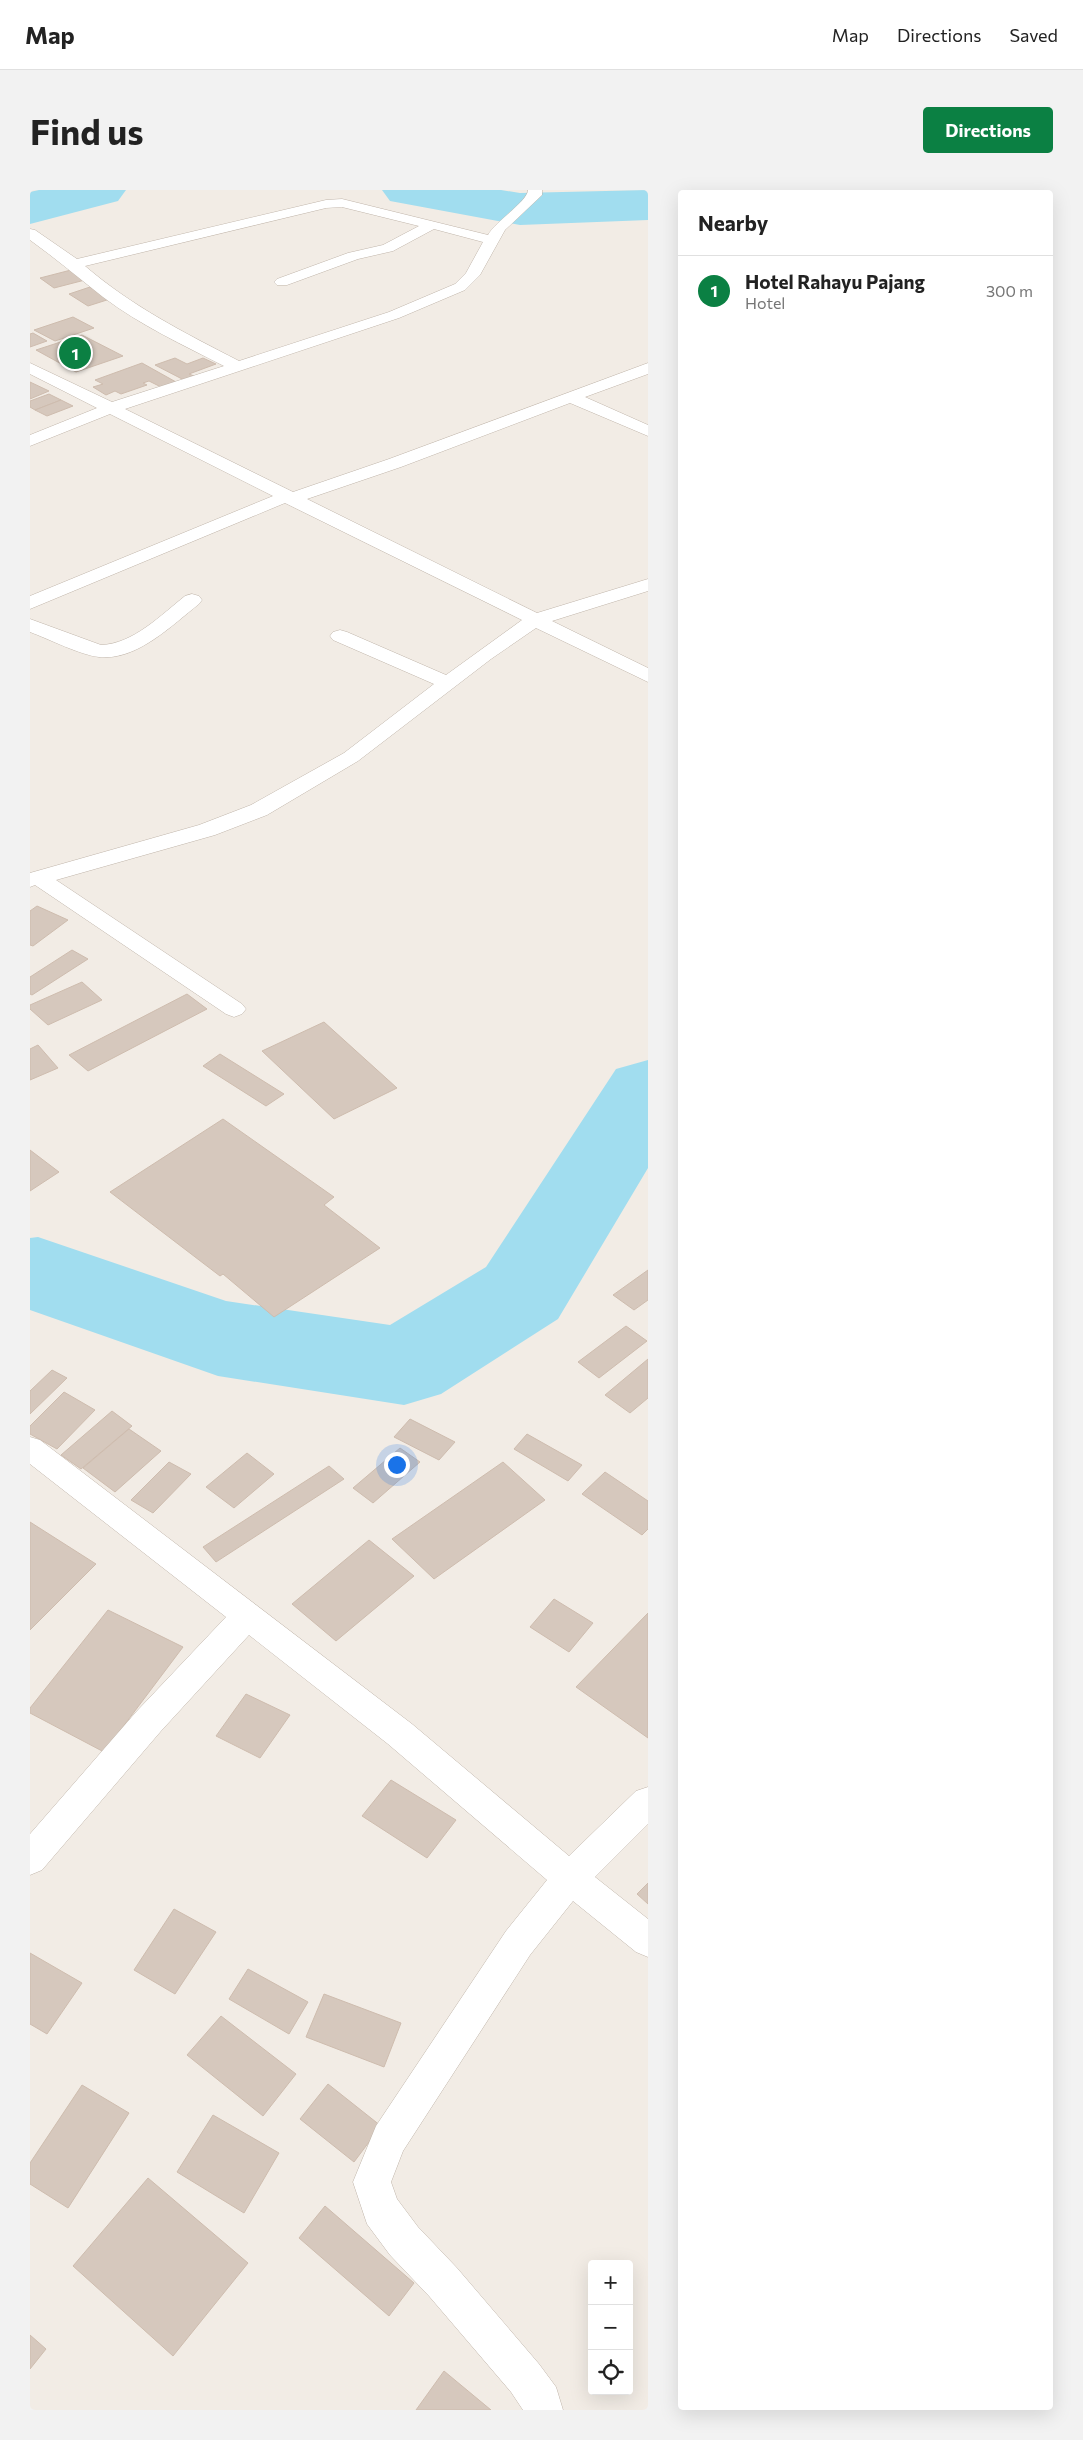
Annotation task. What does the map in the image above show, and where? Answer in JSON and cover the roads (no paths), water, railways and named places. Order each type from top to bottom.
[{"type":"street","points":[[30,441],[109,409],[394,315],[460,287],[472,276],[495,234],[533,195]]},
{"type":"street","points":[[74,264],[326,204],[342,203],[431,225],[495,234]]},
{"type":"street","points":[[282,282],[353,256],[388,248],[431,225]]},
{"type":"street","points":[[30,233],[74,264],[109,294],[155,324],[238,367]]},
{"type":"street","points":[[30,368],[648,676]]},
{"type":"street","points":[[30,603],[288,498],[395,463],[648,368]]},
{"type":"street","points":[[571,397],[648,431]]},
{"type":"street","points":[[34,879],[207,830],[259,810],[351,757],[484,655],[535,620],[648,585]]},
{"type":"street","points":[[30,625],[99,651],[109,652],[132,643],[192,600]]},
{"type":"street","points":[[340,636],[448,683]]},
{"type":"street","points":[[34,879],[234,1009]]},
{"type":"street","points":[[35,1459],[248,1615],[400,1734],[570,1878],[648,1940]]},
{"type":"street","points":[[30,1859],[149,1721],[248,1615]]},
{"type":"street","points":[[543,2410],[542,2401],[525,2378],[443,2282],[404,2241],[381,2210],[372,2182],[389,2138],[518,1943],[570,1878],[648,1802]]},
{"type":"waterway","points":[[30,208],[100,190]]},
{"type":"waterway","points":[[408,190],[520,209],[648,204]]},
{"type":"waterway","points":[[30,1274],[38,1273],[218,1338],[404,1366],[522,1293],[648,1091]]},
{"type":"place","name":"Hotel Rahayu Pajang","points":[[75,353]]}]
